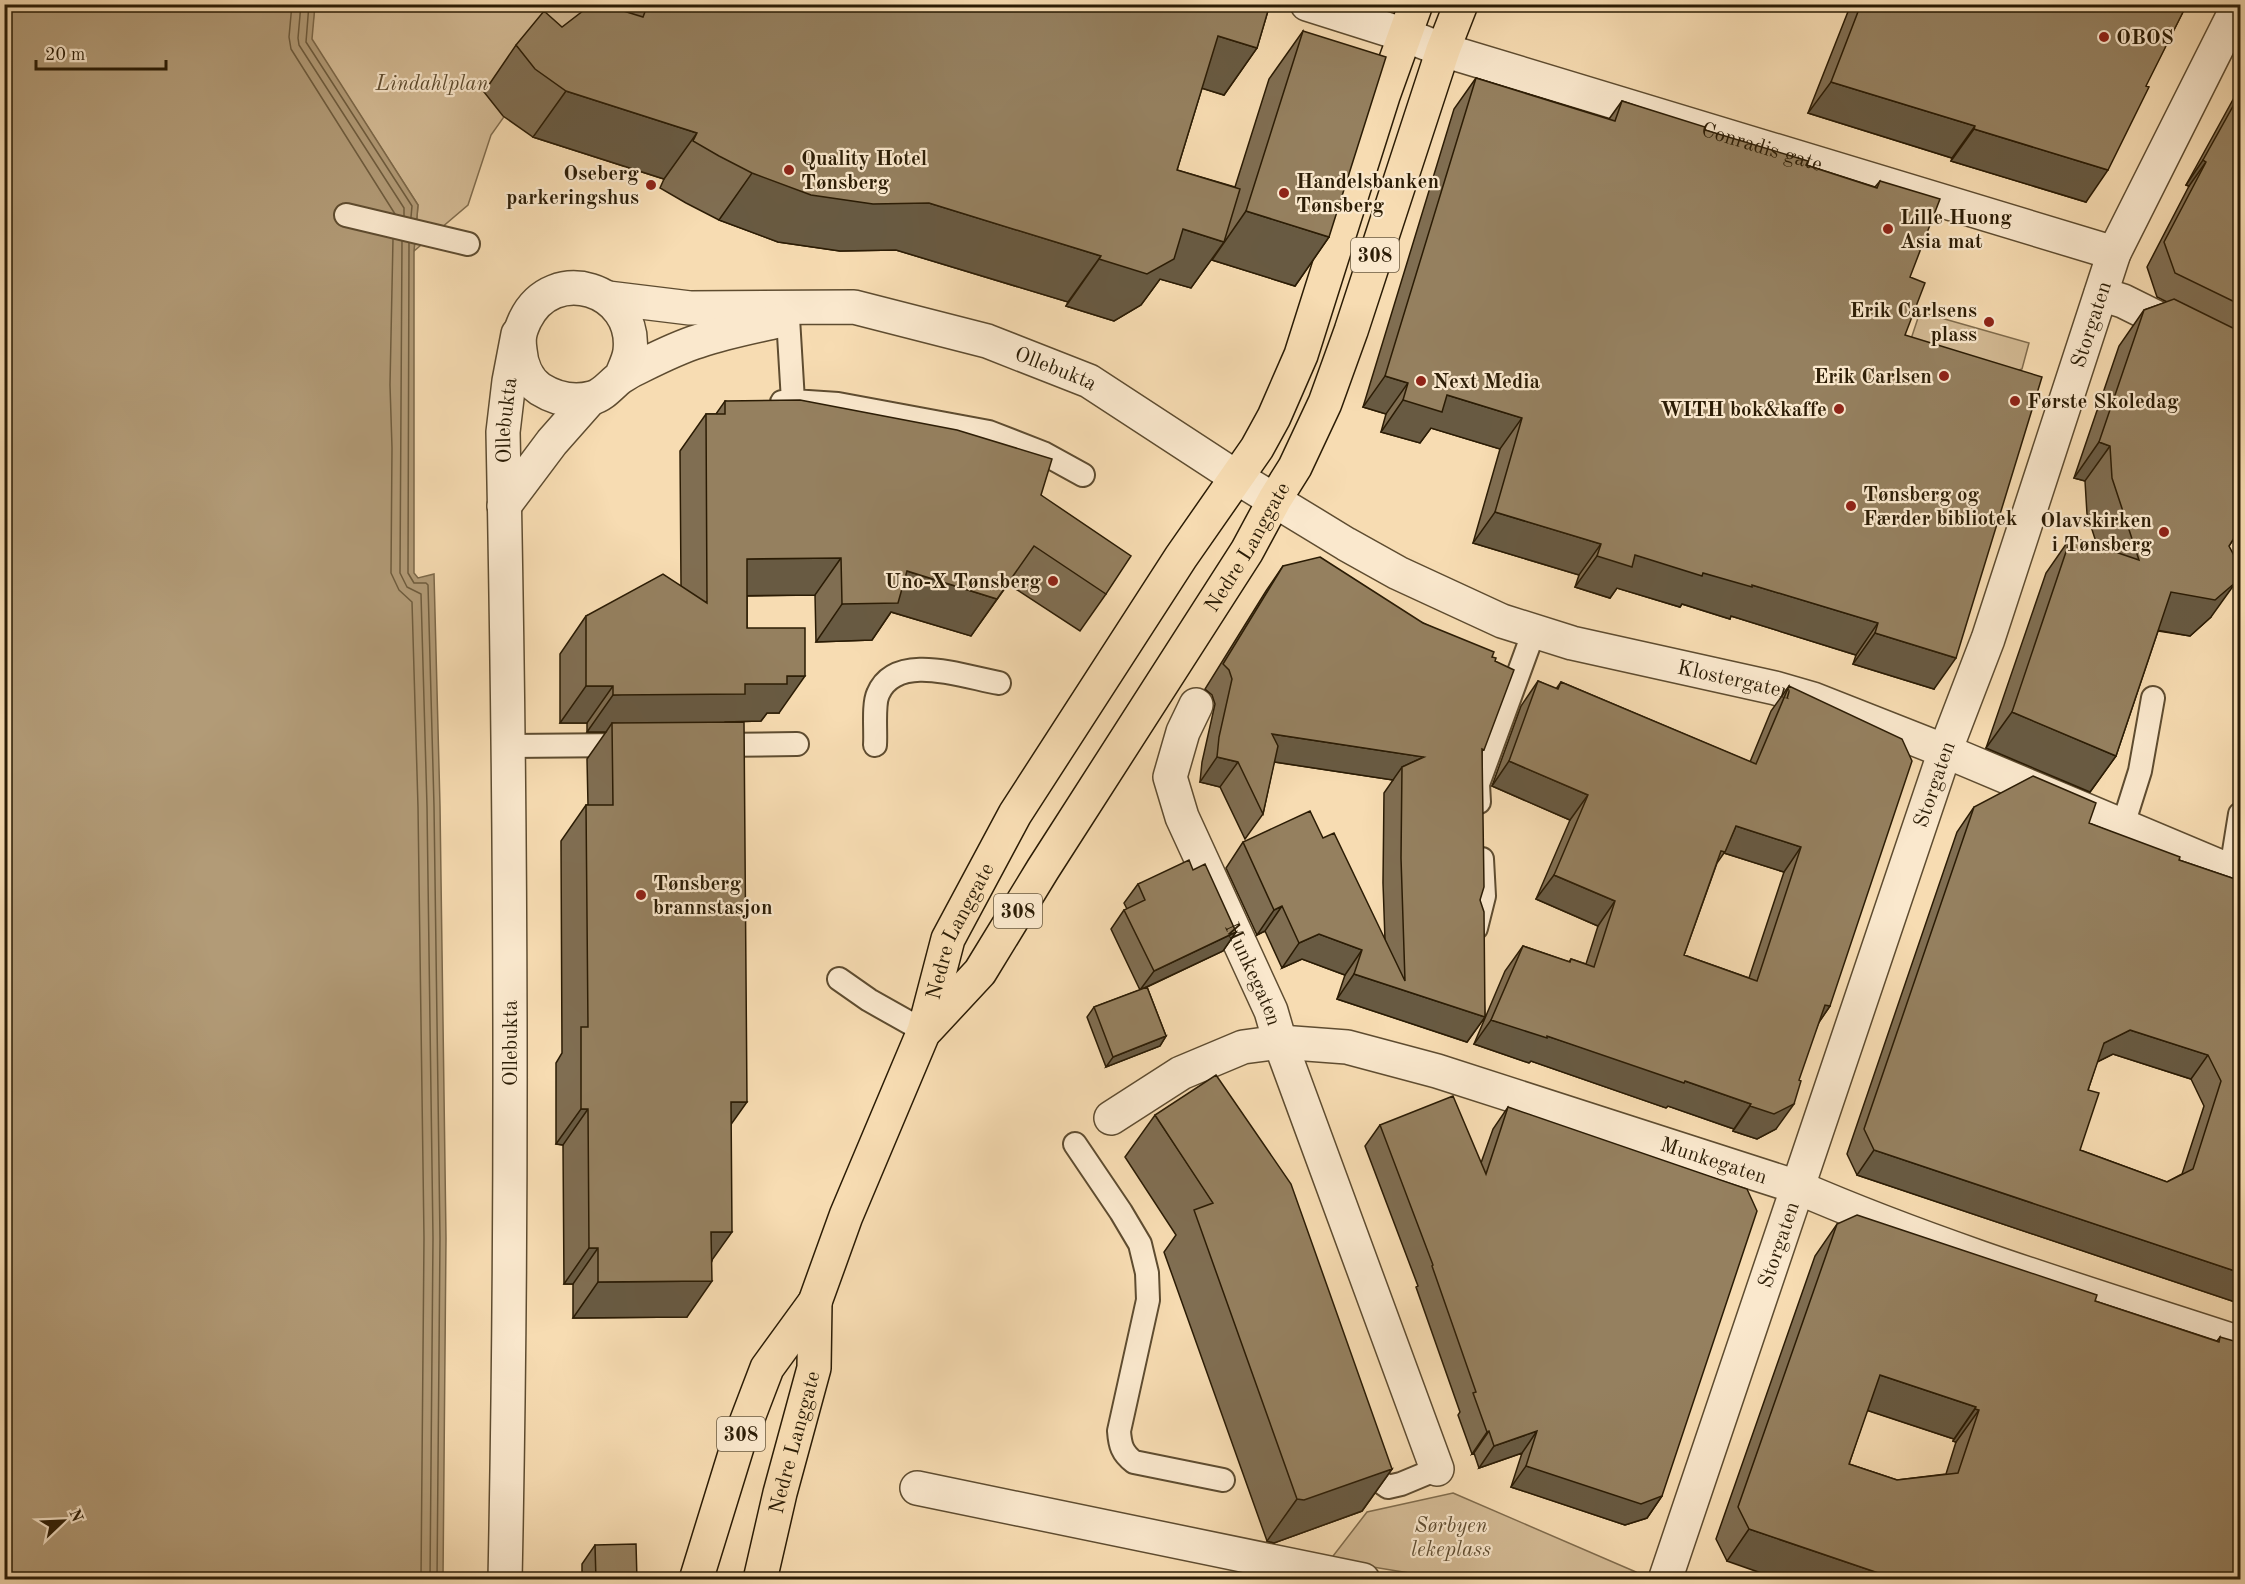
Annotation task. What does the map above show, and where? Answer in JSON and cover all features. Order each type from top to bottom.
[{"type":"main road","name":"Nedre Langgate","points":[[696,1580],[738,1444],[767,1368],[815,1302],[846,1216],[924,1031],[948,939],[1015,813],[1181,557],[1257,448],[1274,417],[1301,355],[1376,117],[1416,4]]},
{"type":"main road","name":"Nedre Langgate","points":[[924,1031],[980,972],[1043,869],[1247,551],[1295,467],[1325,403],[1351,331],[1443,50],[1461,4]]},
{"type":"main road","name":"Nedre Langgate","points":[[760,1580],[780,1493],[814,1368],[815,1302]]},
{"type":"street","name":"Conradis gate","points":[[1307,4],[1405,35],[1443,50],[2114,253]]},
{"type":"street","name":"Storgaten","points":[[1666,1579],[1945,751],[1988,639],[2114,253],[2235,6]]},
{"type":"street","name":"Ollebukta","points":[[505,1580],[510,1330],[509,746],[503,432],[518,334],[532,306],[550,292],[562,288],[583,288],[608,298],[690,308],[854,307],[987,341],[1089,381],[1236,477]]},
{"type":"street","points":[[2101,294],[2124,301],[2241,359]]},
{"type":"street","points":[[608,298],[621,313],[630,334],[630,353],[621,377]]},
{"type":"street","name":"Ollebukta","points":[[518,334],[521,362],[531,381],[538,388],[559,399],[590,399],[600,395],[621,377],[697,341],[788,318],[854,307]]},
{"type":"street","name":"Ollebukta","points":[[504,506],[552,442],[590,399]]},
{"type":"street","name":"Klostergaten","points":[[1236,477],[1398,573],[1502,621],[1572,643],[1775,688],[1813,699],[1945,751],[2236,872]]},
{"type":"street","name":"Munkegaten","points":[[1196,705],[1182,732],[1170,777],[1182,817],[1271,1011],[1280,1042],[1437,1469]]},
{"type":"street","name":"Munkegaten","points":[[1111,1118],[1181,1073],[1243,1047],[1280,1042],[1347,1047],[1437,1071],[1797,1187],[1887,1224],[2083,1292],[2241,1343]]},
{"type":"street","points":[[917,1488],[1362,1580]]},
{"type":"lane","points":[[346,215],[468,244]]},
{"type":"lane","points":[[788,318],[793,401]]},
{"type":"lane","points":[[760,406],[793,401],[838,404],[989,432],[1043,453],[1083,476]]},
{"type":"lane","points":[[1476,928],[1484,896],[1478,783],[1534,631]]},
{"type":"lane","points":[[875,746],[877,696],[885,682],[898,672],[923,669],[999,683]]},
{"type":"lane","points":[[2123,825],[2140,771],[2153,699]]},
{"type":"lane","points":[[689,745],[797,744]]},
{"type":"lane","points":[[509,746],[653,745]]},
{"type":"lane","points":[[2236,872],[2241,814]]},
{"type":"lane","points":[[839,980],[924,1031]]},
{"type":"lane","points":[[1075,1144],[1140,1244],[1147,1273],[1148,1300],[1119,1431],[1120,1446],[1126,1456],[1134,1462],[1223,1480]]},
{"type":"lane","points":[[1361,1442],[1378,1480],[1388,1487],[1437,1469]]},
{"type":"green space","name":"Lindahlplan","points":[[315,5],[639,5],[523,90],[491,135],[468,205],[414,251],[418,205],[311,39]]},
{"type":"green space","points":[[1920,312],[2029,343],[2022,369],[2014,372],[1910,342]]},
{"type":"green space","name":"Sørbyen lekeplass","points":[[1453,1493],[1636,1572],[1634,1580],[1452,1580],[1330,1560],[1367,1512]]},
{"type":"water","points":[[5,5],[315,5],[312,39],[418,205],[414,251],[414,573],[418,578],[434,574],[440,806],[446,1238],[443,1579],[5,1580]]},
{"type":"building","name":"Quality Hotel Tønsberg","points":[[592,4],[601,4],[643,17],[648,4],[1270,4],[1257,48],[1218,36],[1177,170],[1240,189],[1224,242],[1183,229],[1174,259],[1147,274],[1099,259],[1101,256],[929,203],[873,204],[811,195],[752,173],[719,156],[693,141],[697,133],[566,91],[535,69],[516,45],[544,11],[562,27]]},
{"type":"building","points":[[1861,4],[2187,4],[2108,170],[1831,82]]},
{"type":"building","points":[[1303,31],[1386,57],[1329,237],[1246,211]]},
{"type":"building","points":[[1476,78],[1615,121],[1622,101],[1705,127],[1705,130],[1808,161],[1806,165],[1877,188],[1880,181],[1940,199],[1910,277],[1925,283],[1905,335],[2042,377],[1956,658],[1875,633],[1878,623],[1752,585],[1752,587],[1703,573],[1702,576],[1635,555],[1632,567],[1597,556],[1601,544],[1495,512],[1522,418],[1447,395],[1442,412],[1403,400],[1408,383],[1385,376]]},
{"type":"building","points":[[2241,92],[2241,305],[2175,273],[2164,242],[2206,162],[2203,160]]},
{"type":"building","points":[[2174,299],[2241,332],[2241,527],[2229,546],[2237,561],[2236,582],[2215,600],[2171,592],[2116,756],[2012,712],[2071,537],[2139,560],[2112,478],[2110,446],[2099,442],[2144,310]]},
{"type":"building","points":[[800,400],[957,430],[1052,459],[1041,495],[1131,556],[1106,594],[1034,546],[997,599],[907,571],[898,603],[842,604],[841,558],[747,559],[747,628],[805,628],[805,676],[787,676],[787,684],[745,684],[745,694],[613,695],[613,686],[586,686],[586,616],[663,574],[707,603],[706,414],[725,414],[725,401]]},
{"type":"building","points":[[1320,557],[1423,623],[1494,652],[1492,657],[1496,658],[1495,661],[1514,670],[1484,750],[1482,749],[1484,887],[1480,900],[1484,912],[1485,1017],[1354,974],[1362,950],[1319,934],[1299,943],[1282,906],[1274,910],[1243,842],[1310,811],[1323,838],[1334,833],[1405,981],[1401,858],[1402,767],[1424,757],[1272,734],[1278,746],[1263,814],[1238,762],[1217,757],[1219,737],[1232,679],[1229,670],[1223,664],[1283,566]]},
{"type":"building","points":[[1538,681],[1558,689],[1561,682],[1756,764],[1789,686],[1902,739],[1912,761],[1830,1006],[1825,1005],[1799,1080],[1801,1081],[1794,1104],[1774,1114],[1685,1081],[1684,1083],[1547,1036],[1547,1038],[1491,1020],[1523,946],[1570,962],[1571,959],[1594,967],[1615,901],[1554,875],[1588,795],[1509,761]],"holes":[[[1736,826],[1801,847],[1757,981],[1684,955],[1721,851],[1725,852]]]},
{"type":"building","points":[[744,722],[747,1102],[731,1102],[732,1232],[711,1232],[712,1281],[598,1282],[598,1248],[589,1248],[588,1109],[581,1109],[581,1027],[588,1027],[586,805],[613,805],[612,723]]},
{"type":"building","points":[[2033,776],[2096,803],[2089,823],[2180,857],[2179,860],[2241,881],[2241,1273],[1874,1150],[1864,1129],[1974,807]],"holes":[[[2130,1030],[2208,1055],[2221,1081],[2193,1169],[2167,1182],[2080,1150],[2099,1093],[2088,1090],[2104,1043]]]},
{"type":"building","points":[[1189,860],[1193,870],[1205,864],[1236,932],[1154,971],[1124,910],[1145,900],[1138,884]]},
{"type":"building","points":[[1147,987],[1166,1036],[1113,1057],[1094,1007]]},
{"type":"building","points":[[1216,1075],[1291,1184],[1392,1469],[1304,1500],[1297,1499],[1194,1210],[1213,1203],[1155,1115]]},
{"type":"building","points":[[1453,1096],[1486,1174],[1508,1107],[1747,1189],[1757,1211],[1662,1496],[1641,1504],[1526,1466],[1537,1431],[1494,1446],[1473,1393],[1476,1392],[1433,1265],[1380,1125]]},
{"type":"building","points":[[1857,1215],[2097,1295],[2095,1301],[2219,1342],[2220,1337],[2241,1343],[2241,1580],[1899,1580],[1749,1529],[1738,1507],[1837,1224]],"holes":[[[1880,1375],[1976,1407],[1975,1409],[1979,1410],[1958,1473],[1897,1480],[1849,1464]]]},
{"type":"building","points":[[636,1544],[637,1580],[596,1580],[595,1545]]},
{"type":"building","points":[[1102,1573],[1189,1576],[1189,1580],[1102,1580]]},
{"type":"place","name":"OBOS","points":[[2104,37]]},
{"type":"place","name":"Quality Hotel Tønsberg","points":[[789,170]]},
{"type":"place","name":"Oseberg parkeringshus","points":[[651,185]]},
{"type":"place","name":"Handelsbanken Tønsberg","points":[[1284,193]]},
{"type":"place","name":"Lille Huong Asia mat","points":[[1888,229]]},
{"type":"place","name":"Erik Carlsens plass","points":[[1989,322]]},
{"type":"place","name":"Erik Carlsen","points":[[1944,376]]},
{"type":"place","name":"Next Media","points":[[1421,381]]},
{"type":"place","name":"Første Skoledag","points":[[2015,401]]},
{"type":"place","name":"WITH bok&kaffe","points":[[1839,409]]},
{"type":"place","name":"Tønsberg og Færder bibliotek","points":[[1851,506]]},
{"type":"place","name":"Olavskirken i Tønsberg","points":[[2164,532]]},
{"type":"place","name":"Uno-X Tønsberg","points":[[1053,581]]},
{"type":"place","name":"Tønsberg brannstasjon","points":[[641,895]]}]
